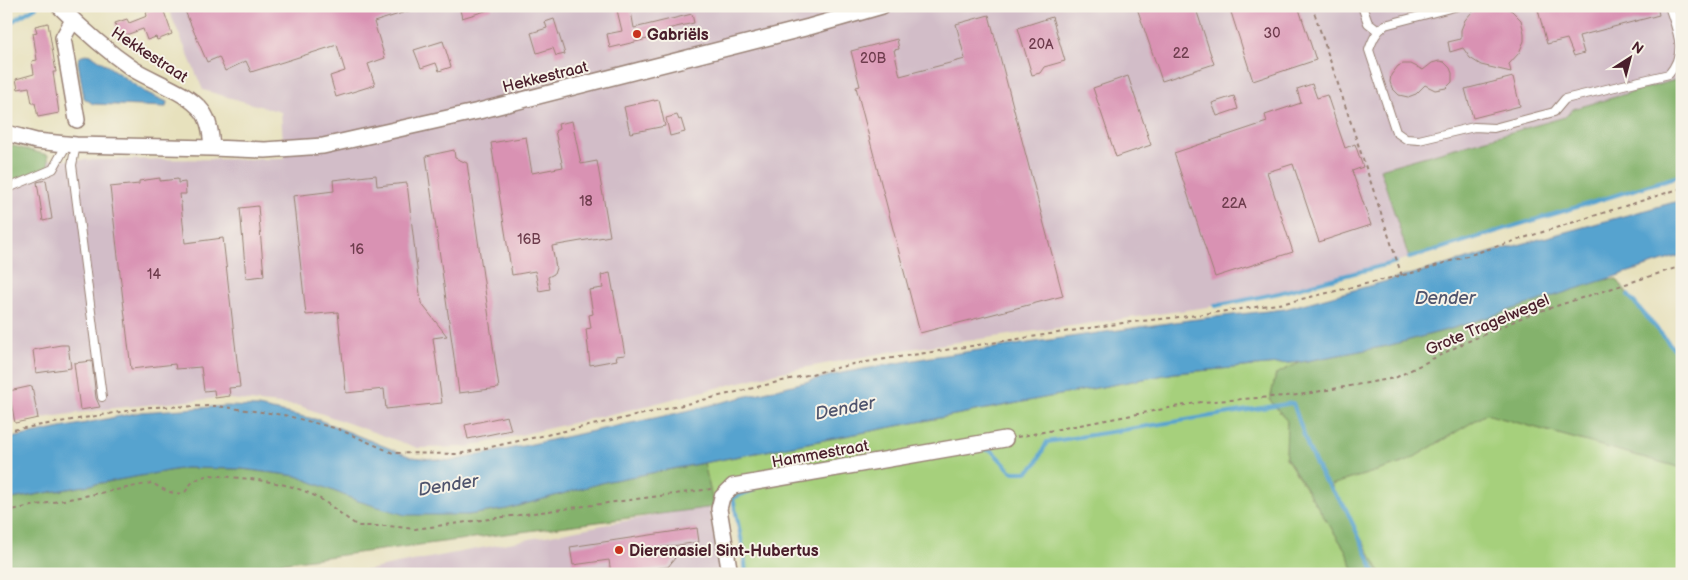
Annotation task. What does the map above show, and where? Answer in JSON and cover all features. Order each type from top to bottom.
[{"type":"street","name":"Hekkestraat","points":[[60,6],[72,20],[99,43],[134,69],[183,96],[199,108],[209,125],[212,148]]},
{"type":"street","name":"Hekkestraat","points":[[6,133],[36,141],[72,145],[265,150],[323,146],[479,111],[800,29],[882,6]]},
{"type":"street","points":[[72,20],[63,38],[77,120]]},
{"type":"street","name":"Hammestraat","points":[[733,486],[1005,440]]},
{"type":"street","points":[[730,574],[719,509],[722,497],[733,486]]},
{"type":"lane","points":[[1362,6],[1368,23],[1377,30]]},
{"type":"lane","points":[[1458,6],[1385,24],[1377,30],[1369,50],[1396,132],[1406,139],[1419,140],[1474,127],[1494,128],[1554,112],[1566,98],[1669,74],[1675,68],[1680,58],[1681,46],[1669,6]]},
{"type":"lane","points":[[6,189],[53,169],[72,145]]},
{"type":"lane","points":[[72,145],[72,165],[102,396]]},
{"type":"path","points":[[1312,6],[1402,276]]},
{"type":"path","points":[[6,431],[150,407],[216,406],[284,415],[338,429],[393,453],[458,454],[653,412],[853,364],[1123,323],[1285,303],[1402,276],[1682,188]]},
{"type":"path","name":"Grote Tragelwegel","points":[[1005,440],[1202,402],[1299,395],[1395,378],[1462,344],[1528,315],[1682,266]]},
{"type":"path","points":[[6,511],[152,483],[167,491],[178,494],[186,491],[191,484],[203,477],[211,475],[271,483],[298,489],[317,497],[358,526],[389,526],[416,529],[733,486]]},
{"type":"shaded area","points":[[167,6],[1682,6],[1682,84],[1381,169],[1409,258],[1348,276],[1215,306],[894,351],[776,373],[633,409],[468,447],[418,448],[300,406],[220,398],[114,408],[6,423],[6,151],[45,160],[284,159],[281,112],[203,90]]},
{"type":"shaded area","points":[[709,505],[721,574],[349,574],[397,564]]},
{"type":"green space","points":[[1682,78],[1682,175],[1409,258],[1380,169],[1565,117],[1573,109]]},
{"type":"green space","points":[[6,144],[48,155],[49,167],[6,183]]},
{"type":"green space","points":[[1617,279],[1628,295],[1682,358],[1682,468],[1486,414],[1406,462],[1331,485],[1381,574],[1355,574],[1346,551],[1286,457],[1287,421],[1270,400],[1276,374],[1301,362],[1387,346],[1454,328],[1601,280]]},
{"type":"green space","points":[[1301,362],[1276,374],[1270,400],[1287,421],[1286,458],[1346,551],[1355,574],[746,574],[744,553],[733,499],[714,507],[704,463],[1175,373]]},
{"type":"green space","points":[[1486,414],[1682,468],[1682,574],[1381,574],[1331,485],[1406,462]]},
{"type":"green space","points":[[704,463],[714,507],[257,566],[254,574],[6,574],[6,500],[185,468],[242,469],[297,476],[358,501],[468,515],[507,509],[609,481]]},
{"type":"water","points":[[85,54],[92,55],[145,92],[167,102],[166,107],[93,104],[84,98],[78,62],[79,58]]},
{"type":"water","name":"Dender","points":[[1682,200],[1682,255],[1454,328],[1387,346],[1301,362],[1175,373],[609,481],[507,509],[468,515],[405,515],[358,501],[297,476],[242,469],[185,468],[6,500],[6,439],[141,412],[227,406],[258,407],[319,420],[411,457],[452,461],[678,413],[842,373],[931,357],[1189,320],[1285,309]]},
{"type":"building","points":[[162,6],[172,34],[157,40],[156,37],[147,40],[143,29],[120,37],[115,23],[127,19],[129,23],[147,16],[146,12]]},
{"type":"building","points":[[197,6],[418,6],[418,8],[374,22],[385,58],[368,64],[375,85],[336,97],[330,76],[345,71],[337,45],[251,72],[246,61],[225,71],[219,57],[207,62],[185,11]]},
{"type":"building","points":[[459,6],[491,6],[492,9],[462,18]]},
{"type":"building","name":"Gabriëls","points":[[616,6],[630,6],[634,28],[692,14],[694,23],[667,29],[668,34],[610,48],[607,34],[622,31]]},
{"type":"building","points":[[1143,6],[1195,6],[1214,64],[1162,81],[1137,8]]},
{"type":"building","points":[[1229,6],[1298,6],[1316,60],[1253,81]]},
{"type":"building","points":[[1482,6],[1504,6],[1521,20],[1524,41],[1519,53],[1509,64],[1511,72],[1481,65],[1470,58],[1463,48],[1450,52],[1448,42],[1461,39],[1461,30],[1465,20],[1472,12]]},
{"type":"building","points":[[1554,6],[1657,6],[1659,15],[1579,36],[1584,53],[1574,56],[1567,39],[1547,44],[1538,10]]},
{"type":"building","points":[[989,15],[1063,296],[920,333],[856,87],[860,86],[851,51],[897,39],[899,49],[894,50],[900,76],[965,59],[956,24]]},
{"type":"building","points":[[1052,17],[1065,61],[1044,67],[1040,73],[1032,75],[1018,28]]},
{"type":"building","points":[[554,19],[565,54],[556,56],[553,48],[537,53],[531,33],[547,28],[545,22]]},
{"type":"building","points":[[48,23],[56,72],[53,72],[59,113],[38,117],[35,103],[32,103],[29,87],[18,89],[16,79],[34,74],[32,61],[37,60],[33,33],[37,32],[35,26]]},
{"type":"building","points":[[443,41],[451,67],[439,71],[436,63],[421,68],[414,50]]},
{"type":"building","points":[[1444,62],[1452,73],[1452,82],[1446,88],[1435,90],[1425,85],[1416,94],[1408,97],[1399,95],[1392,88],[1390,82],[1391,75],[1398,66],[1411,64],[1423,70],[1432,63]]},
{"type":"building","points":[[1128,76],[1151,145],[1116,157],[1093,88]]},
{"type":"building","points":[[1513,77],[1520,106],[1473,118],[1465,89]]},
{"type":"building","points":[[1312,84],[1317,98],[1327,95],[1345,148],[1355,144],[1363,167],[1352,171],[1371,225],[1319,242],[1293,164],[1267,172],[1293,252],[1215,277],[1174,153],[1267,122],[1265,115],[1301,103],[1297,89]]},
{"type":"building","points":[[1234,96],[1238,109],[1217,116],[1212,103]]},
{"type":"building","points":[[659,100],[665,126],[630,133],[624,107]]},
{"type":"building","points":[[677,115],[679,120],[681,119],[685,132],[670,136],[666,118]]},
{"type":"building","points":[[572,121],[581,164],[597,161],[610,236],[552,246],[556,268],[554,274],[548,277],[550,289],[539,291],[535,271],[512,275],[491,143],[526,137],[532,173],[563,167],[555,131],[559,129],[558,124]]},
{"type":"building","points":[[454,150],[455,158],[467,163],[499,388],[459,393],[426,156]]},
{"type":"building","points":[[376,175],[377,186],[407,183],[421,303],[447,336],[433,338],[442,403],[386,409],[384,389],[346,393],[338,312],[306,315],[293,196],[334,191],[333,180]]},
{"type":"building","points":[[160,178],[160,181],[178,179],[178,183],[185,182],[186,194],[180,194],[185,243],[223,238],[240,387],[229,388],[230,396],[215,398],[214,390],[204,391],[201,367],[176,369],[175,364],[131,369],[110,187],[139,184],[139,181]]},
{"type":"building","points":[[46,180],[52,219],[43,221],[37,182]]},
{"type":"building","points":[[258,206],[264,276],[246,278],[240,208]]},
{"type":"building","points":[[610,273],[625,355],[616,356],[617,360],[590,365],[586,329],[591,328],[589,315],[593,314],[589,290],[603,288],[601,275]]},
{"type":"building","points":[[68,345],[71,368],[36,373],[33,350]]},
{"type":"building","points":[[92,361],[96,398],[100,407],[80,410],[74,363]]},
{"type":"building","points":[[32,386],[38,418],[15,423],[9,391]]},
{"type":"building","points":[[507,416],[511,430],[468,439],[465,425]]},
{"type":"building","name":"Dierenasiel Sint-Hubertus","points":[[697,528],[699,542],[658,548],[675,558],[668,567],[611,574],[609,560],[573,565],[570,547]]},
{"type":"waterway","points":[[6,25],[36,7]]},
{"type":"waterway","points":[[1409,258],[1682,175]]},
{"type":"waterway","points":[[1215,306],[1279,293],[1396,262]]},
{"type":"waterway","points":[[1628,295],[1682,358]]},
{"type":"waterway","points":[[984,449],[992,451],[1012,472],[1027,472],[1036,464],[1047,442],[1293,403],[1309,450],[1324,480],[1345,507],[1375,574]]},
{"type":"waterway","points":[[746,574],[744,553],[733,498],[753,490]]},
{"type":"place","name":"Gabriëls","points":[[637,34]]},
{"type":"place","name":"Dierenasiel Sint-Hubertus","points":[[619,550]]}]
